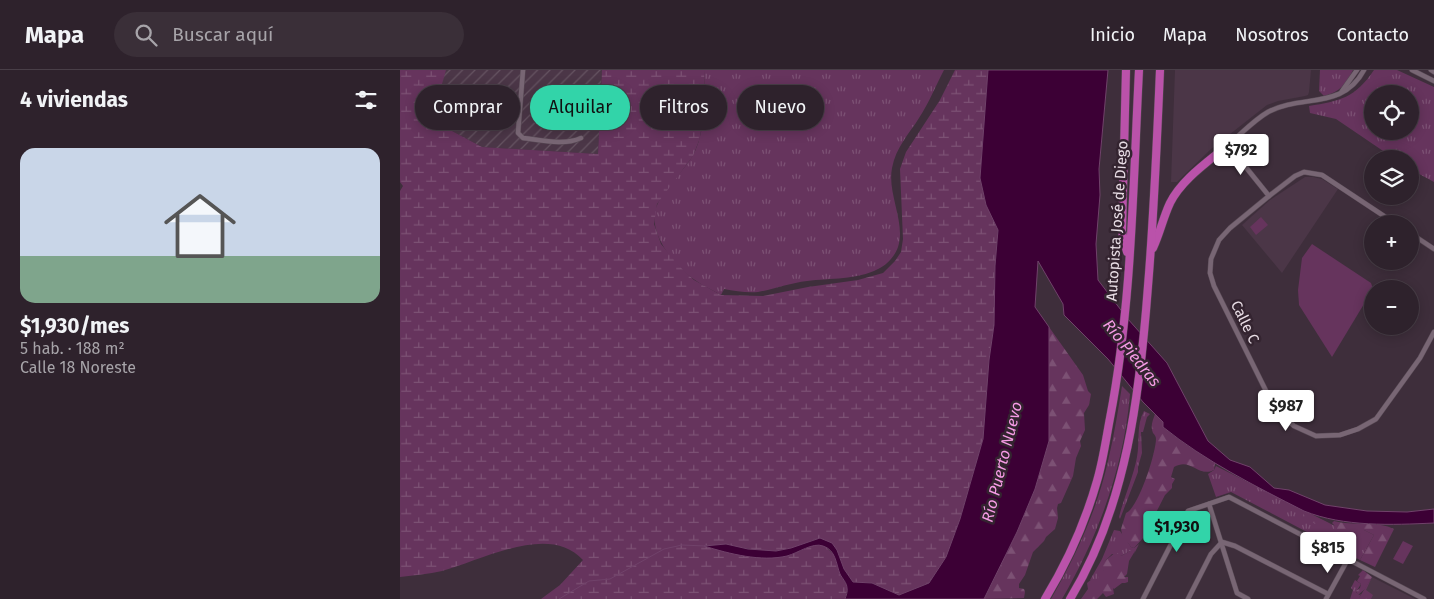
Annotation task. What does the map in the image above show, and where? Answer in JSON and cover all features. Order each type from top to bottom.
[{"type":"highway","points":[[1126,70],[1122,232],[1129,263]]},
{"type":"highway","name":"Autopista José de Diego","points":[[1045,599],[1061,572],[1080,530],[1098,480],[1117,381],[1126,305],[1140,70]]},
{"type":"highway","points":[[1070,599],[1105,528],[1119,483],[1135,406],[1145,330],[1151,252],[1160,70]]},
{"type":"highway","points":[[1151,252],[1175,194],[1187,180],[1228,145]]},
{"type":"street","points":[[523,70],[518,133],[520,136],[523,138],[570,142],[581,138]]},
{"type":"street","points":[[1337,96],[1345,89],[1357,70]]},
{"type":"street","points":[[1269,196],[1228,145],[1268,113],[1286,106],[1337,96],[1352,87],[1365,70]]},
{"type":"street","points":[[1412,70],[1434,81]]},
{"type":"street","name":"Calle C","points":[[1382,215],[1322,175],[1304,172],[1295,176],[1269,196],[1230,228],[1219,240],[1211,259],[1210,274],[1215,288],[1275,409],[1294,426],[1316,436],[1340,435],[1366,426],[1376,420],[1432,340],[1434,332]]},
{"type":"street","points":[[1419,239],[1434,249]]},
{"type":"street","points":[[1142,599],[1188,511],[1231,497],[1424,599]]},
{"type":"street","points":[[1209,504],[1237,593],[1234,599]]},
{"type":"street","points":[[1222,542],[1235,546],[1327,597],[1348,559]]},
{"type":"street","points":[[1188,599],[1211,554],[1222,542]]},
{"type":"street","points":[[1237,593],[1248,599]]},
{"type":"shaded area","points":[[446,70],[602,70],[601,85],[530,85],[530,130],[599,130],[598,154],[482,147],[450,130],[520,130],[520,85],[429,85]]},
{"type":"shaded area","points":[[1175,70],[1311,70],[1308,95],[1267,105],[1211,149],[1177,182],[1171,182]]},
{"type":"shaded area","points":[[1305,177],[1322,179],[1338,189],[1282,273],[1242,225],[1270,200]]},
{"type":"shaded area","points":[[1372,577],[1415,599],[1359,599]]},
{"type":"green space","points":[[400,70],[446,70],[442,84],[415,85],[415,130],[450,130],[482,147],[598,154],[599,130],[630,130],[630,85],[601,85],[602,70],[704,70],[704,85],[640,85],[640,130],[701,130],[693,156],[657,204],[654,224],[661,244],[680,267],[694,280],[721,295],[763,296],[858,280],[883,273],[901,252],[903,239],[900,169],[906,152],[940,100],[955,70],[988,70],[980,178],[986,205],[998,230],[994,325],[989,360],[983,439],[960,519],[946,557],[929,583],[899,595],[872,583],[853,582],[844,569],[837,550],[816,539],[780,551],[723,545],[706,546],[790,555],[814,545],[825,546],[835,556],[840,573],[848,587],[845,599],[541,599],[560,585],[583,560],[569,549],[552,544],[534,544],[514,548],[442,571],[400,577],[400,191],[403,186],[400,182]]},
{"type":"green space","points":[[704,70],[944,70],[926,106],[894,160],[891,178],[900,237],[893,257],[870,273],[852,277],[801,282],[758,292],[724,289],[721,295],[698,282],[678,266],[670,257],[658,236],[655,213],[661,197],[692,157],[697,148],[701,130],[727,130],[727,85],[705,85]]},
{"type":"green space","points":[[1320,70],[1353,70],[1342,87],[1324,96],[1319,91]]},
{"type":"green space","points":[[1374,70],[1397,70],[1434,87],[1434,182],[1419,174],[1419,150],[1382,150],[1367,140],[1419,140],[1419,85],[1364,85],[1364,138],[1336,119],[1310,113],[1309,106],[1338,100],[1360,87]]},
{"type":"green space","points":[[1261,217],[1268,225],[1256,235],[1250,227]]},
{"type":"green space","points":[[1312,244],[1366,280],[1364,280],[1364,304],[1332,357],[1299,305],[1298,290],[1302,258]]},
{"type":"green space","points":[[1049,327],[1083,375],[1088,391],[1091,394],[1089,405],[1084,413],[1085,430],[1080,441],[1081,446],[1076,458],[1073,476],[1061,503],[1058,504],[1058,518],[1055,529],[1033,552],[1025,575],[1019,584],[1019,588],[1024,589],[1024,598],[984,599],[1017,532],[1035,489],[1049,441]]},
{"type":"green space","points":[[1122,386],[1130,394],[1127,421],[1122,448],[1107,501],[1087,551],[1062,599],[1051,599],[1077,549],[1098,497],[1110,452]]},
{"type":"green space","points":[[1144,411],[1150,414],[1147,417],[1143,432],[1141,432],[1142,453],[1138,472],[1120,519],[1135,465],[1140,422]]},
{"type":"green space","points":[[1155,414],[1163,422],[1163,427],[1215,463],[1214,470],[1203,472],[1185,464],[1174,467],[1171,477],[1175,479],[1172,488],[1165,495],[1143,538],[1134,548],[1123,539],[1121,529],[1126,513],[1136,502],[1150,468],[1156,439],[1152,428]]},
{"type":"green space","points":[[1216,466],[1341,529],[1364,530],[1374,535],[1360,560],[1231,492],[1216,497],[1208,474]]},
{"type":"green space","points":[[1306,512],[1328,523],[1328,526],[1319,528],[1317,523],[1315,524],[1303,519],[1303,514]]},
{"type":"green space","points":[[1334,521],[1381,525],[1394,529],[1375,567],[1360,560],[1374,535],[1364,530],[1354,534],[1347,534],[1336,530],[1332,523]]},
{"type":"green space","points":[[1114,530],[1120,531],[1131,547],[1134,548],[1139,544],[1134,554],[1135,551],[1130,551],[1121,556],[1112,554],[1105,561],[1104,570],[1098,579],[1090,580],[1102,559]]},
{"type":"green space","points":[[1403,541],[1413,546],[1403,564],[1393,559]]},
{"type":"green space","points":[[1130,551],[1135,551],[1129,561],[1127,574],[1124,577],[1128,577],[1128,582],[1113,588],[1114,594],[1106,597],[1103,593],[1097,599],[1081,599],[1088,589],[1087,583],[1092,579],[1098,579],[1100,571],[1104,570],[1101,562],[1116,552],[1121,556]]},
{"type":"green space","points":[[1363,570],[1372,577],[1365,589],[1358,595],[1356,591],[1360,588],[1361,584],[1357,581],[1360,576],[1358,575]]},
{"type":"green space","points":[[1372,577],[1366,590],[1373,595],[1371,599],[1350,599],[1353,590],[1351,588],[1355,580],[1361,584],[1356,592],[1359,595],[1361,594],[1359,598]]},
{"type":"water","name":"Río Piedras","points":[[988,70],[1108,70],[1099,169],[1100,195],[1096,244],[1098,280],[1127,318],[1167,363],[1208,441],[1230,460],[1250,467],[1274,488],[1289,490],[1325,505],[1367,511],[1407,512],[1434,509],[1434,523],[1368,524],[1319,516],[1304,511],[1267,492],[1196,451],[1163,427],[1163,422],[1143,402],[1108,359],[1064,315],[1063,304],[1038,261],[1035,307],[1049,327],[1049,441],[1035,489],[1017,532],[984,599],[845,599],[846,584],[840,574],[833,554],[823,546],[815,545],[777,558],[756,558],[704,546],[726,544],[748,549],[776,551],[820,538],[832,543],[837,550],[844,569],[853,582],[872,583],[899,595],[929,583],[946,557],[960,519],[983,439],[989,360],[994,325],[998,230],[986,205],[980,178]]},
{"type":"waterway","name":"Río Puerto Nuevo","points":[[559,599],[589,581],[610,579],[664,549],[682,545],[705,546]]}]
